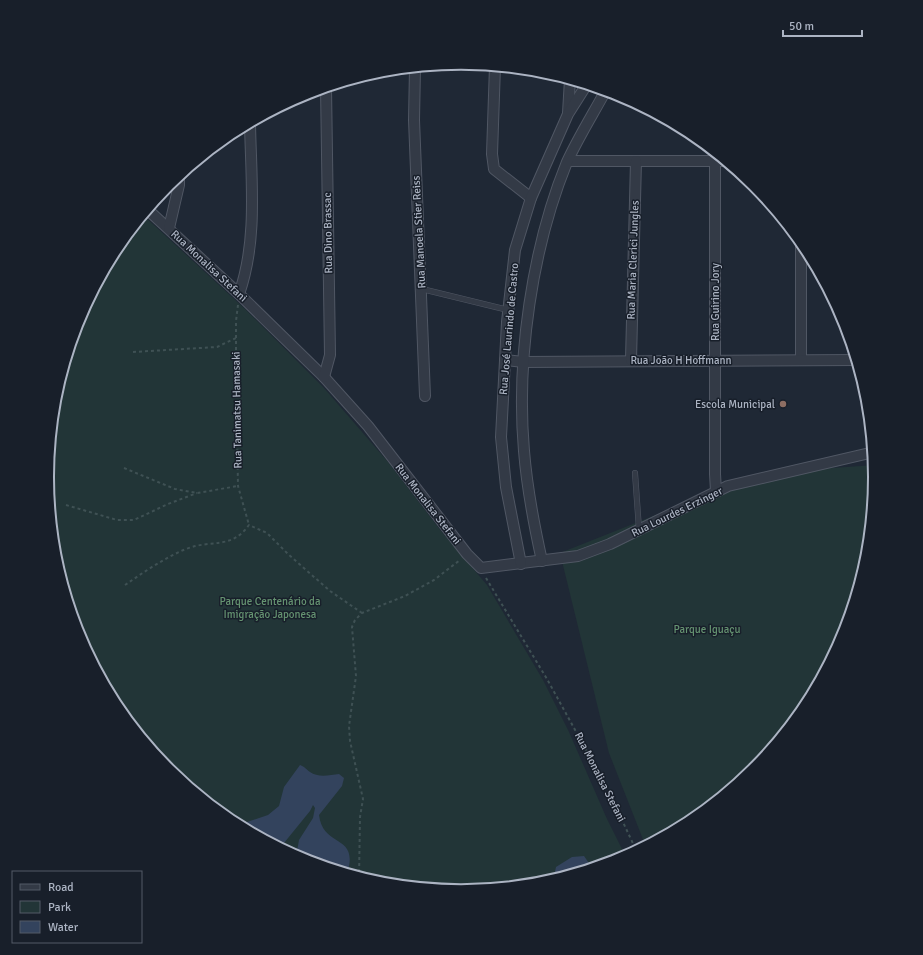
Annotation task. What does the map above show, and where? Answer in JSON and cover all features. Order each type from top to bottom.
[{"type":"street","name":"Rua Manoela Stier Reiss","points":[[415,72],[414,120],[422,289],[425,396]]},
{"type":"street","points":[[495,72],[492,154],[494,169],[531,198]]},
{"type":"street","points":[[568,114],[570,85]]},
{"type":"street","name":"Rua José Laurindo de Castro","points":[[521,564],[506,487],[501,437],[508,310],[515,250],[531,198],[568,114],[584,89]]},
{"type":"street","name":"Rua Dino Brassac","points":[[324,377],[330,355],[326,94]]},
{"type":"street","name":"Rua José Laurindo de Castro","points":[[542,562],[530,500],[523,450],[523,362],[534,273],[548,222],[568,161],[603,96]]},
{"type":"street","points":[[239,294],[246,273],[251,239],[250,130]]},
{"type":"street","points":[[568,161],[718,161]]},
{"type":"street","name":"Rua Maria Clerici Jungles","points":[[631,360],[636,161]]},
{"type":"street","name":"Rua Guirino Jory","points":[[715,161],[716,491]]},
{"type":"street","points":[[169,228],[179,184]]},
{"type":"street","name":"Rua Monalisa Stefani","points":[[152,213],[239,294],[324,377],[368,426],[467,554],[480,568]]},
{"type":"street","points":[[801,253],[801,360]]},
{"type":"street","name":"Rua João H Hoffmann","points":[[505,360],[523,362],[631,360],[851,360]]},
{"type":"street","name":"Rua Lourdes Erzinger","points":[[480,568],[542,562],[578,556],[610,544],[640,530],[716,491],[868,453]]},
{"type":"lane","points":[[422,289],[508,310]]},
{"type":"lane","points":[[636,474],[640,530]]},
{"type":"path","name":"Rua Tanimatsu Hamasaki","points":[[239,294],[236,338],[238,486],[250,525]]},
{"type":"path","points":[[133,352],[217,346],[236,338]]},
{"type":"path","points":[[124,468],[175,489],[197,493]]},
{"type":"path","points":[[66,505],[117,520],[134,520],[168,504],[197,493],[238,486]]},
{"type":"path","points":[[125,585],[152,567],[186,549],[212,543],[230,541],[243,534],[250,525],[267,533],[289,555],[330,591],[362,613]]},
{"type":"path","points":[[359,872],[360,817],[363,799],[350,741],[349,726],[356,676],[352,627],[355,620],[362,613],[405,596],[422,586],[467,554]]},
{"type":"path","name":"Rua Monalisa Stefani","points":[[480,568],[547,679],[606,786],[634,846]]},
{"type":"green space","name":"Parque Centenário da Imigração Japonesa","points":[[147,219],[245,309],[324,388],[388,462],[441,531],[487,585],[543,680],[569,732],[607,819],[623,851],[567,871],[515,882],[462,885],[408,882],[382,877],[356,871],[306,854],[281,843],[235,816],[213,801],[173,766],[138,726],[123,704],[96,658],[76,608],[68,583],[57,531],[54,478],[57,424],[68,372],[76,347],[96,297],[123,251]]},
{"type":"green space","name":"Parque Iguaçu","points":[[869,465],[866,531],[855,583],[838,633],[827,658],[800,704],[785,726],[750,766],[710,801],[644,842],[609,753],[560,553],[711,493],[804,470]]},
{"type":"water","points":[[300,765],[313,774],[324,776],[339,774],[344,778],[342,786],[319,815],[322,826],[327,833],[345,846],[349,852],[350,861],[348,869],[297,850],[299,840],[313,818],[315,808],[313,805],[310,811],[283,844],[240,819],[247,822],[268,815],[279,806],[284,787]]},
{"type":"water","points":[[584,856],[589,864],[555,874],[556,867],[572,857]]},
{"type":"place","name":"Escola Municipal","points":[[783,404]]}]
